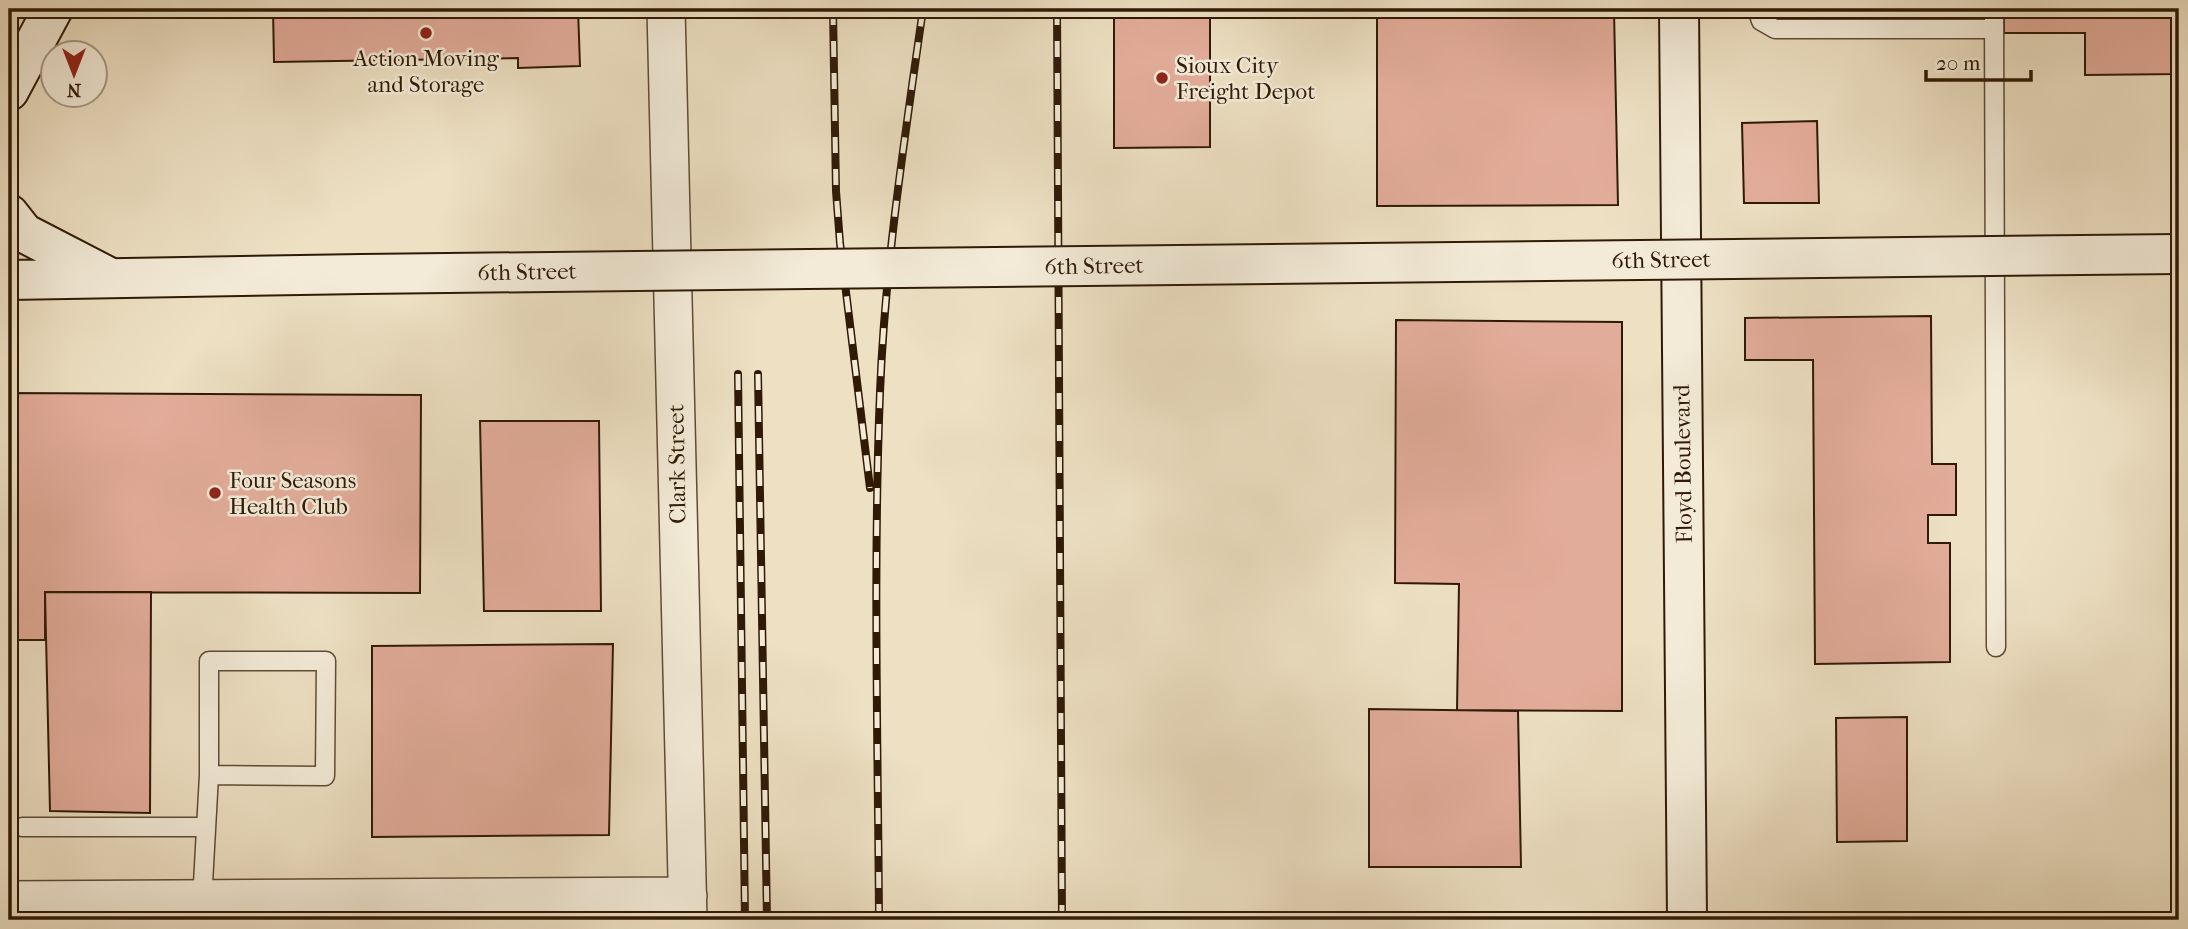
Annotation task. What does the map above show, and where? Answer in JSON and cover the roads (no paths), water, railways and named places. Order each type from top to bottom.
[{"type":"main road","points":[[9,91],[53,9]]},
{"type":"main road","name":"Floyd Boulevard","points":[[1679,9],[1687,920]]},
{"type":"main road","points":[[9,215],[24,233],[111,278]]},
{"type":"main road","name":"6th Street","points":[[9,280],[2179,254]]},
{"type":"street","name":"Clark Street","points":[[666,9],[688,908]]},
{"type":"street","points":[[9,901],[201,910],[688,908]]},
{"type":"lane","points":[[1758,9],[1761,20],[1775,29],[1994,29]]},
{"type":"lane","points":[[1994,9],[1996,647]]},
{"type":"lane","points":[[201,910],[209,775],[209,661],[326,661],[325,776],[209,775]]},
{"type":"lane","points":[[22,827],[206,827]]},
{"type":"railway","points":[[833,9],[836,191],[840,243],[870,488]]},
{"type":"railway","points":[[879,920],[876,590],[880,392],[891,248],[923,9]]},
{"type":"railway","points":[[1057,9],[1062,920]]},
{"type":"railway","points":[[738,374],[745,920]]},
{"type":"railway","points":[[758,374],[767,920]]},
{"type":"place","name":"Action Moving and Storage","points":[[426,33]]},
{"type":"place","name":"Sioux City Freight Depot","points":[[1162,78]]},
{"type":"place","name":"Four Seasons Health Club","points":[[215,493]]}]
